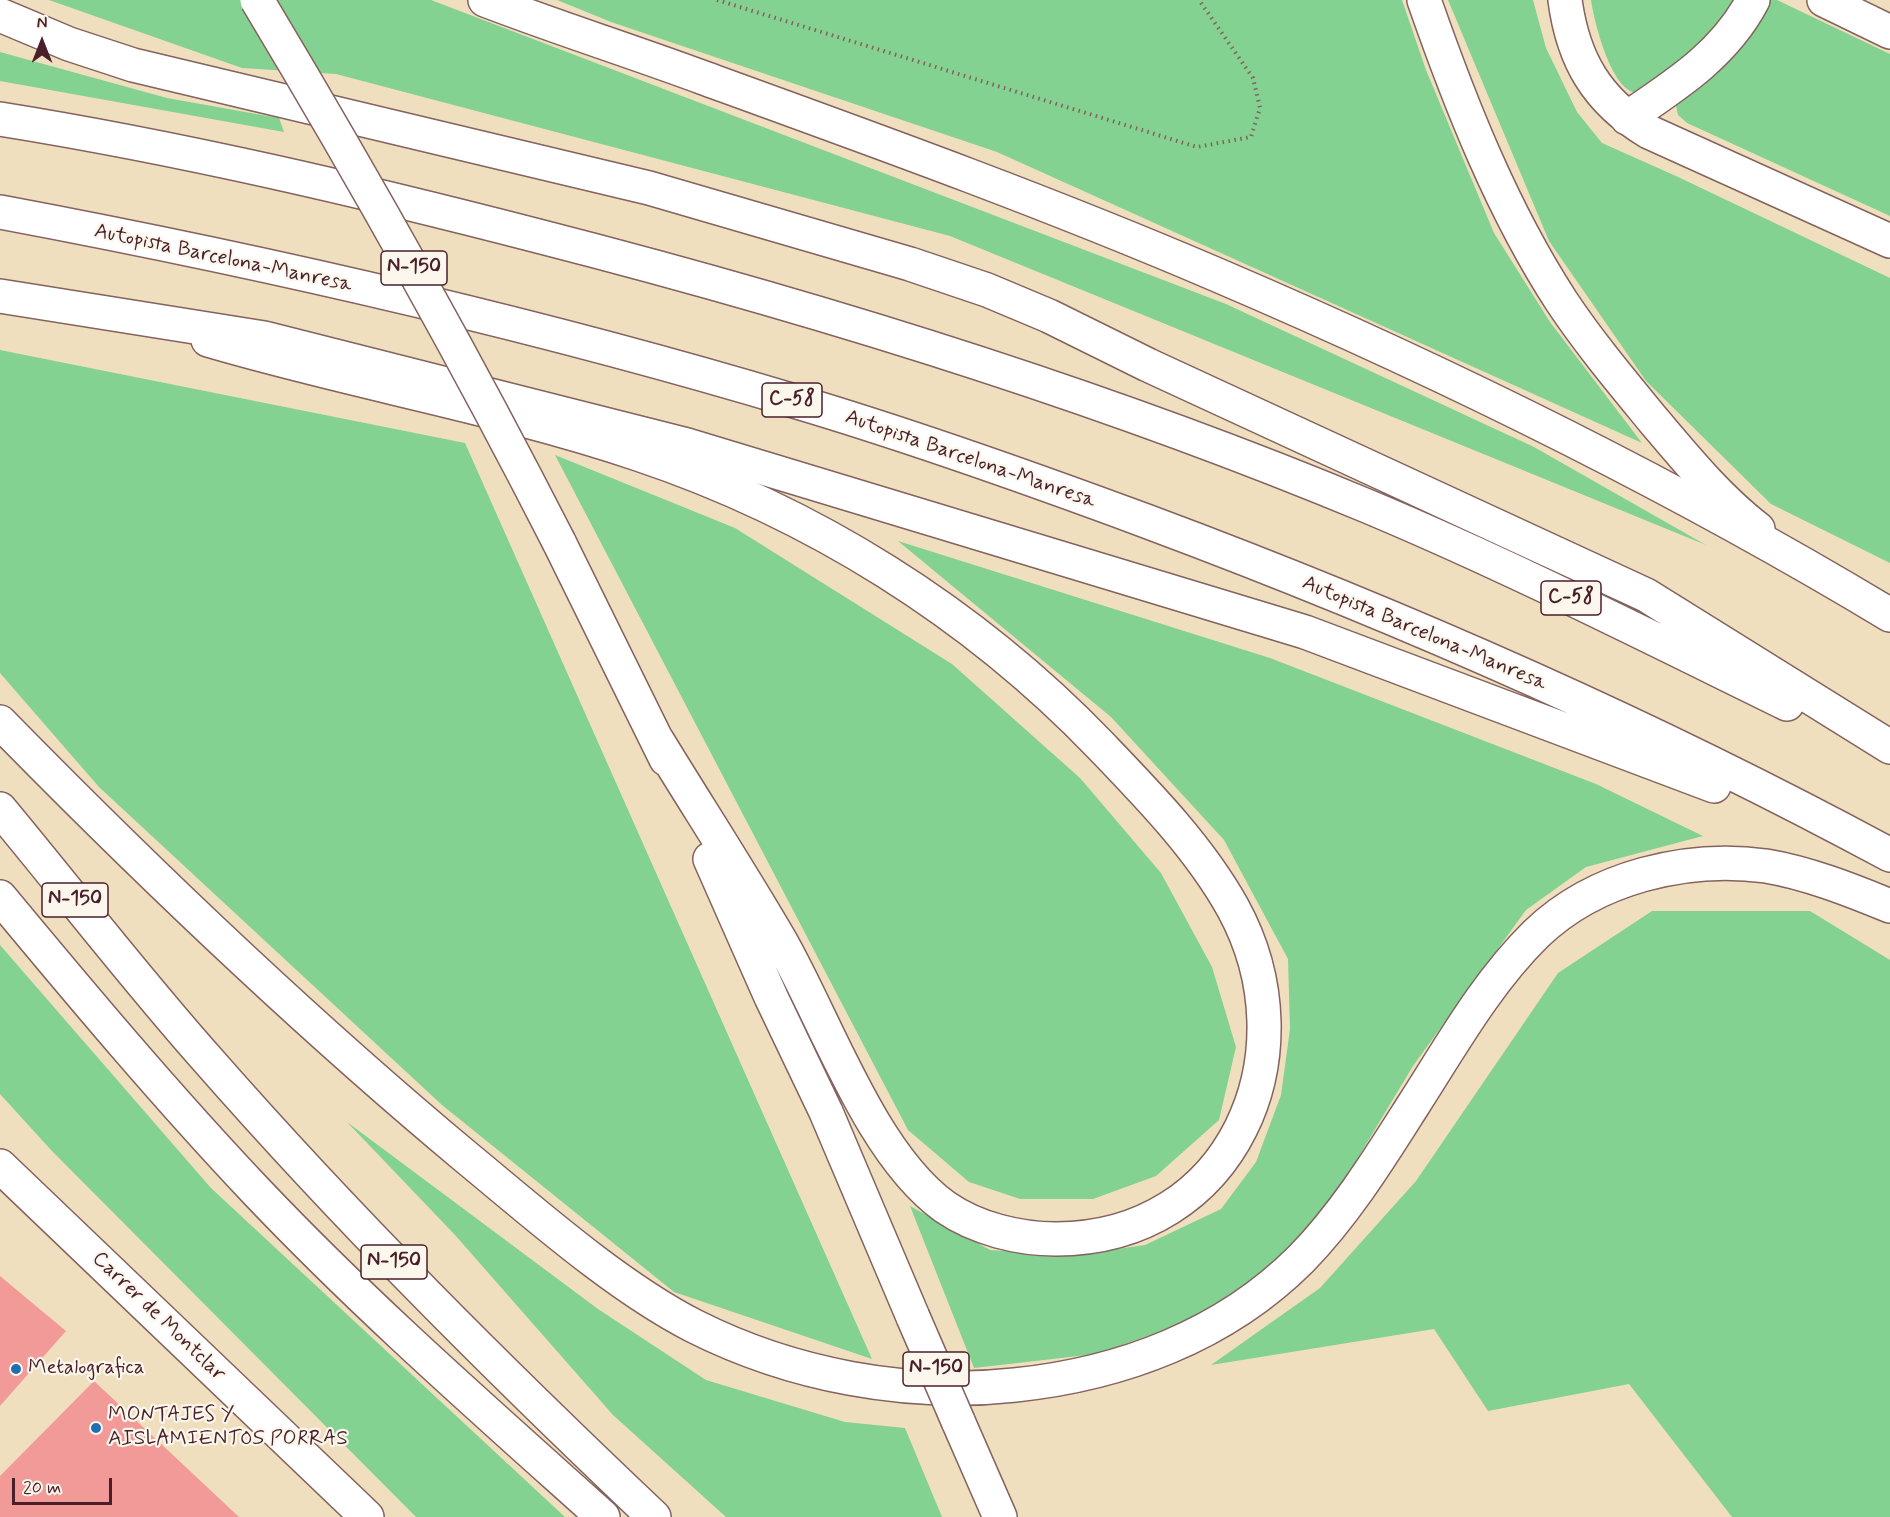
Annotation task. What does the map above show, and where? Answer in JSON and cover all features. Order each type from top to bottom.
[{"type":"main road","name":"N-150","points":[[257,0],[404,251],[485,397],[560,542],[657,740],[771,997],[826,1112],[1000,1517]]},
{"type":"main road","points":[[485,0],[938,164],[1214,273],[1450,380],[1555,431],[1675,493],[1841,585]]},
{"type":"main road","points":[[1565,0],[1576,48],[1587,73],[1607,101],[1627,118],[1649,132],[1890,241]]},
{"type":"main road","points":[[1627,118],[1707,61],[1741,23],[1753,0]]},
{"type":"main road","points":[[1824,0],[1890,32]]},
{"type":"main road","points":[[1424,1],[1495,176],[1533,254],[1596,350],[1697,471],[1734,511],[1770,539],[1890,615]]},
{"type":"main road","points":[[0,15],[69,45],[133,65],[649,188],[866,250],[987,290],[1049,316],[1191,385],[1646,595],[1890,747]]},
{"type":"main road","name":"C-58","points":[[0,119],[200,157],[432,208],[666,269],[827,315],[986,365],[1209,444],[1364,505],[1510,568],[1890,755]]},
{"type":"main road","name":"Autopista Barcelona-Manresa","points":[[0,212],[238,261],[474,314],[794,401],[948,450],[1254,561],[1404,624],[1700,758],[1885,852]]},
{"type":"main road","points":[[0,296],[143,321],[264,338],[551,409],[719,454],[1316,636],[1885,852]]},
{"type":"main road","points":[[143,321],[260,355],[562,431],[648,458],[707,480],[810,528],[872,562],[934,603],[1047,693],[1089,733],[1179,832],[1208,869],[1232,907],[1251,944],[1261,982],[1266,1024],[1264,1058],[1257,1093],[1246,1124],[1228,1152],[1203,1180],[1176,1202],[1144,1221],[1108,1235],[1035,1239],[989,1228],[968,1220],[944,1206],[915,1180],[885,1139],[855,1088],[781,942],[657,740]]},
{"type":"main road","points":[[0,722],[309,1022],[397,1099],[582,1250],[648,1299],[705,1330],[790,1364],[891,1385],[989,1388],[1053,1381],[1109,1369],[1203,1332],[1255,1299],[1301,1258],[1338,1216],[1377,1162],[1485,994],[1512,959],[1538,932],[1564,910],[1603,889],[1645,874],[1690,865],[1735,863],[1773,867],[1859,893],[1890,906]]},
{"type":"main road","name":"N-150","points":[[0,809],[206,1058],[360,1227],[526,1396],[654,1517]]},
{"type":"main road","points":[[0,897],[152,1076],[256,1191],[394,1328],[603,1517]]},
{"type":"main road","name":"Carrer de Montclar","points":[[0,1166],[368,1517]]},
{"type":"main road","points":[[977,1466],[984,1517]]},
{"type":"path","points":[[717,0],[1197,147],[1251,137],[1260,108],[1253,78],[1199,0]]},
{"type":"green space","points":[[49,0],[431,0],[1226,304],[1534,447],[1706,545],[950,236],[336,74],[242,68]]},
{"type":"green space","points":[[557,0],[1402,0],[1426,70],[1494,233],[1550,322],[1642,443],[997,152],[611,22]]},
{"type":"green space","points":[[1448,0],[1533,0],[1546,48],[1577,112],[1602,143],[1890,278],[1890,563],[1771,504],[1646,381],[1549,241]]},
{"type":"green space","points":[[1591,0],[1736,0],[1715,31],[1647,91],[1633,92],[1617,78],[1610,65],[1604,51]]},
{"type":"green space","points":[[1768,0],[1777,0],[1890,54],[1890,216],[1687,123],[1678,115],[1675,101],[1707,79],[1730,58],[1749,34]]},
{"type":"green space","points":[[0,52],[167,98],[279,118],[284,132],[0,81]]},
{"type":"green space","points":[[0,350],[465,443],[872,1359],[674,1292],[442,1105],[99,787],[0,673]]},
{"type":"green space","points":[[555,455],[735,528],[952,664],[1080,778],[1161,873],[1212,967],[1236,1047],[1219,1120],[1156,1176],[1093,1199],[1020,1199],[969,1182],[908,1130]]},
{"type":"green space","points":[[898,541],[1270,658],[1596,784],[1703,836],[1586,867],[1526,910],[1413,1066],[1338,1191],[1269,1269],[1205,1316],[1096,1354],[974,1368],[910,1206],[990,1250],[1068,1256],[1145,1245],[1221,1209],[1256,1162],[1281,1095],[1290,1029],[1288,959],[1224,840],[1111,717]]},
{"type":"green space","points":[[1652,911],[1810,911],[1890,960],[1890,1517],[1732,1517],[1629,1384],[1488,1411],[1434,1329],[1211,1365],[1320,1288],[1416,1181],[1558,973]]},
{"type":"green space","points":[[0,945],[211,1188],[565,1517],[416,1517],[51,1150],[0,1094]]},
{"type":"green space","points":[[347,1122],[598,1309],[706,1380],[845,1422],[905,1428],[942,1517],[726,1517],[613,1415],[455,1235]]},
{"type":"building","name":"Metalografica","points":[[0,1276],[66,1331],[0,1406]]},
{"type":"building","name":"MONTAJES Y AISLAMIENTOS PORRAS","points":[[94,1381],[239,1517],[0,1517],[0,1476]]},
{"type":"place","name":"Metalografica","points":[[16,1369]]},
{"type":"place","name":"MONTAJES Y AISLAMIENTOS PORRAS","points":[[96,1428]]}]
